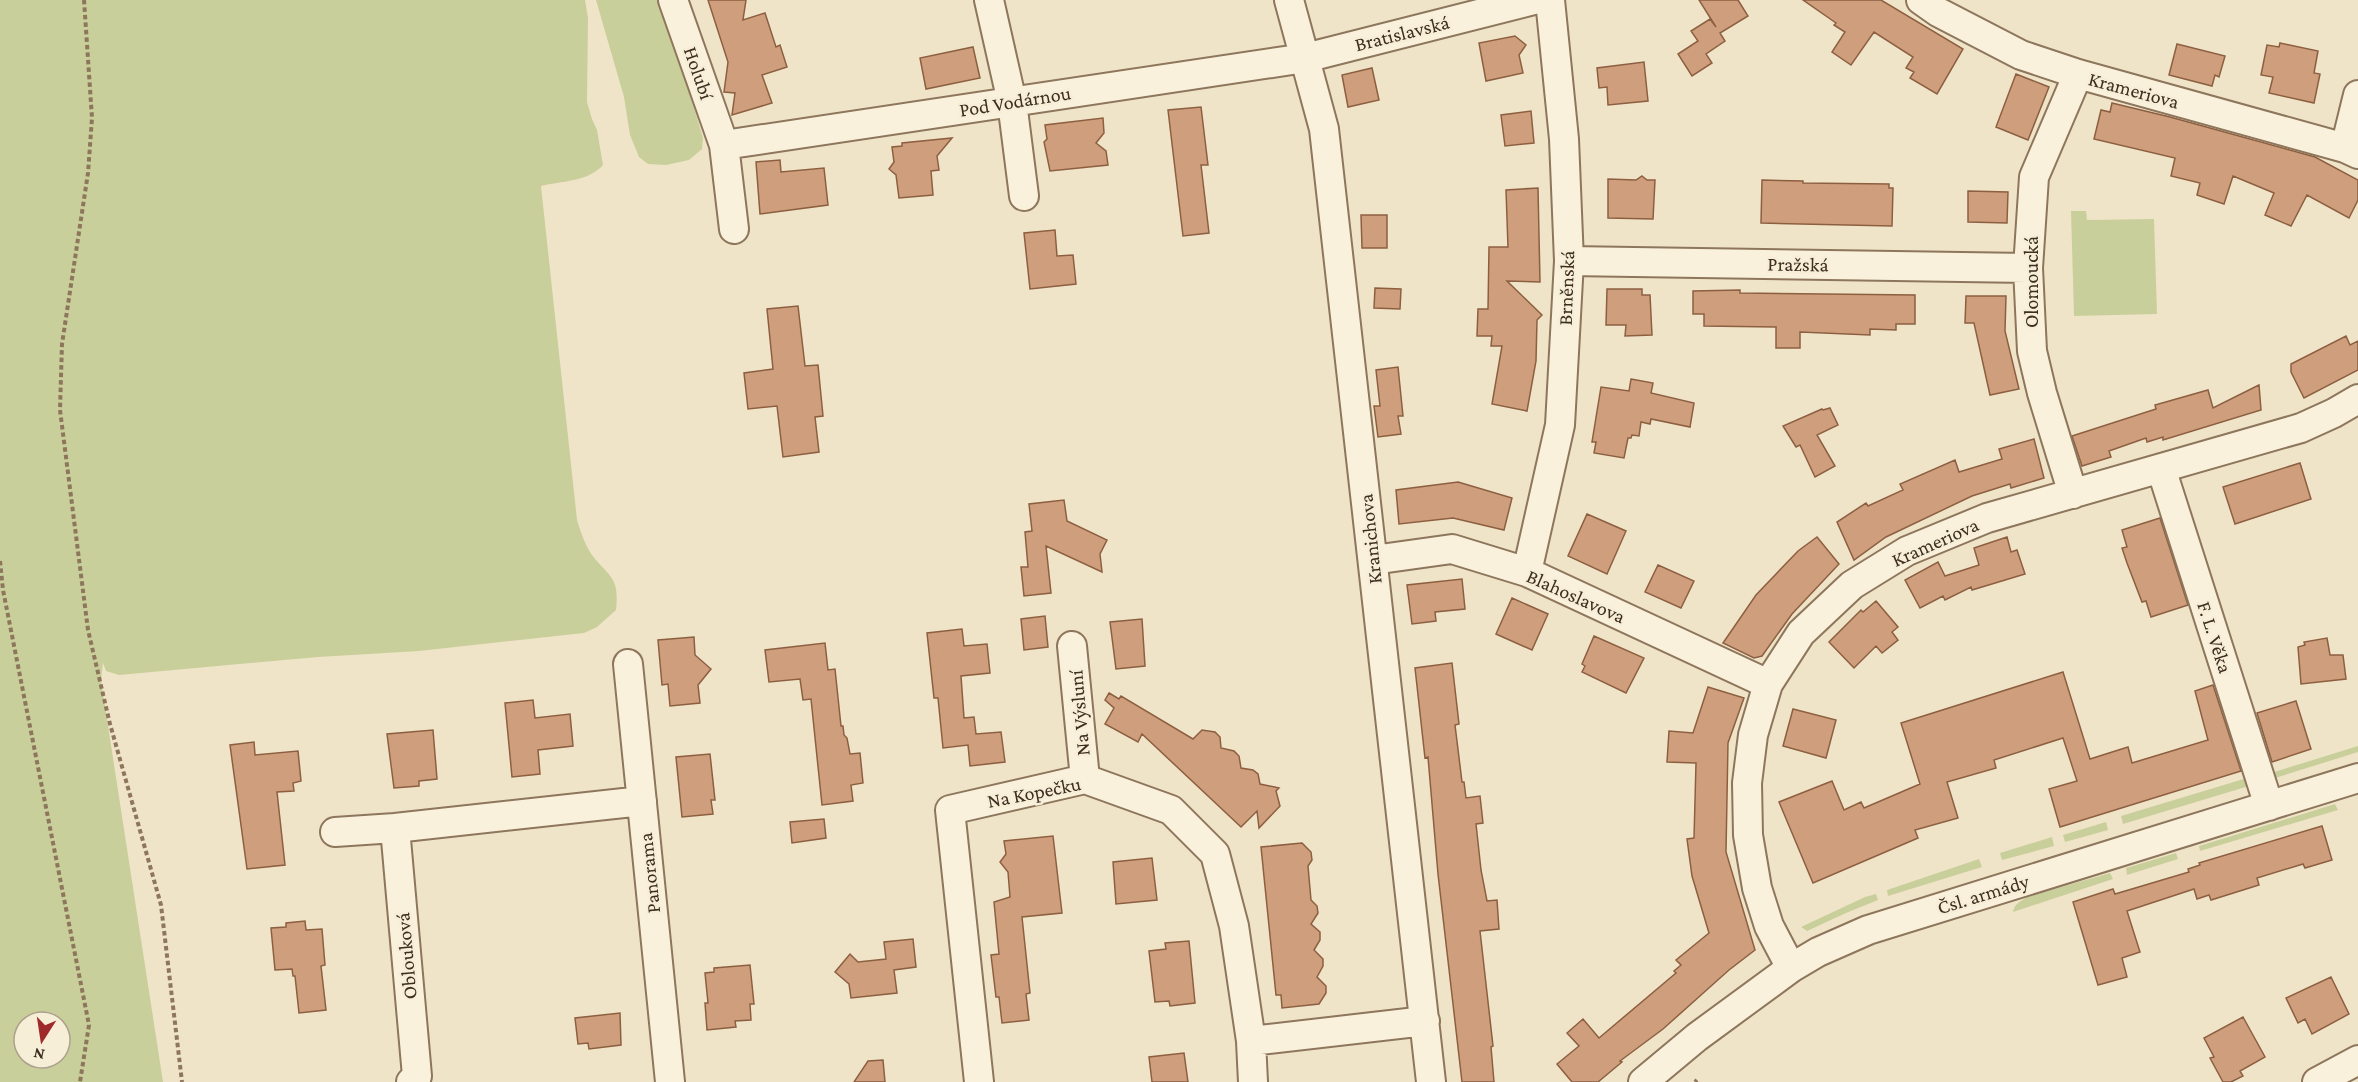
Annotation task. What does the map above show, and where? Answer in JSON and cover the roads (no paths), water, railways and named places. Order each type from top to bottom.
[{"type":"street","name":"Holubí","points":[[673,0],[724,145],[734,229]]},
{"type":"street","points":[[989,0],[1012,102],[1024,196]]},
{"type":"street","name":"Kranichova","points":[[1289,0],[1324,129],[1431,1082]]},
{"type":"street","name":"Bratislavská","points":[[1305,58],[1534,0]]},
{"type":"street","name":"Brněnská","points":[[1527,572],[1560,425],[1569,261],[1564,139],[1550,0]]},
{"type":"street","name":"Krameriova","points":[[1921,0],[1938,12],[2021,55],[2078,74],[2352,151]]},
{"type":"street","name":"Pod Vodárnou","points":[[724,145],[1305,58]]},
{"type":"street","name":"Olomoucká","points":[[2073,494],[2042,393],[2032,351],[2028,268],[2034,177],[2078,74]]},
{"type":"street","points":[[2352,151],[2358,95]]},
{"type":"street","name":"Pražská","points":[[1569,261],[2028,268]]},
{"type":"street","name":"Krameriova","points":[[1791,968],[1769,926],[1757,888],[1748,835],[1747,783],[1754,735],[1768,684],[1801,633],[1852,585],[1907,551],[1987,518],[2301,428],[2358,399]]},
{"type":"street","name":"F. L. Věka","points":[[2161,468],[2269,806]]},
{"type":"street","name":"Blahoslavova","points":[[1373,560],[1452,549],[1527,572],[1768,684]]},
{"type":"street","name":"Na Výsluní","points":[[1072,646],[1085,779]]},
{"type":"street","name":"Panorama","points":[[628,664],[670,1082]]},
{"type":"street","name":"Čsl. armády","points":[[1673,1079],[1697,1037],[1791,968],[1818,952],[1868,930],[2358,778]]},
{"type":"street","name":"Na Kopečku","points":[[979,1082],[950,810],[1085,779],[1170,810],[1215,854],[1234,927],[1251,1041],[1252,1082]]},
{"type":"street","points":[[335,832],[394,828],[642,801]]},
{"type":"street","name":"Oblouková","points":[[394,828],[417,1076],[411,1082]]},
{"type":"street","points":[[1251,1041],[1425,1021]]},
{"type":"street","points":[[2317,1082],[2358,1059]]}]
